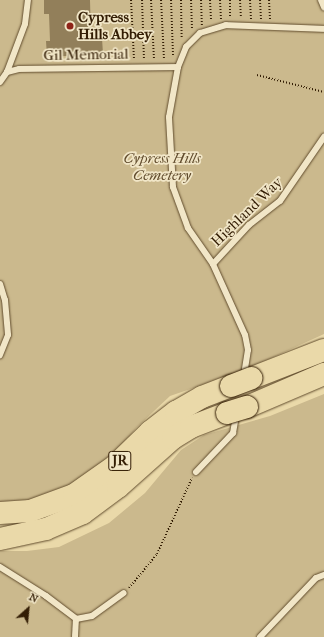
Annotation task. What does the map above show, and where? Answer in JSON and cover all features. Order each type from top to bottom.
[{"type":"highway","name":"JR","points":[[0,539],[40,531],[83,513],[118,487],[174,438],[240,396],[324,350]]},
{"type":"highway","name":"JR","points":[[0,513],[30,511],[74,495],[115,466],[150,432],[176,412],[202,397],[240,396],[324,374]]},
{"type":"lane","points":[[0,82],[7,72],[26,24],[28,0]]},
{"type":"lane","points":[[321,0],[324,7]]},
{"type":"lane","points":[[196,472],[233,433],[248,350],[245,335],[213,264],[188,228],[173,187],[169,117],[176,67],[192,40],[202,32],[222,26],[241,25],[324,29]]},
{"type":"lane","name":"Gil Memorial","points":[[7,72],[176,67]]},
{"type":"lane","name":"Highland Way","points":[[213,264],[249,225],[280,201],[324,136]]},
{"type":"lane","points":[[0,284],[5,300],[8,335],[0,356]]},
{"type":"lane","points":[[0,567],[46,596],[76,620]]},
{"type":"lane","points":[[260,637],[316,578],[324,575]]},
{"type":"lane","points":[[76,620],[92,616],[124,593]]},
{"type":"lane","points":[[75,637],[76,620]]},
{"type":"path","points":[[131,0],[134,68]]},
{"type":"path","points":[[142,0],[145,67]]},
{"type":"path","points":[[151,0],[154,67]]},
{"type":"path","points":[[161,0],[164,67]]},
{"type":"path","points":[[171,0],[176,67]]},
{"type":"path","points":[[181,0],[183,54]]},
{"type":"path","points":[[191,0],[192,40]]},
{"type":"path","points":[[201,0],[202,32]]},
{"type":"path","points":[[210,0],[212,29]]},
{"type":"path","points":[[220,0],[222,26]]},
{"type":"path","points":[[230,0],[231,25]]},
{"type":"path","points":[[240,0],[241,25]]},
{"type":"path","points":[[250,0],[251,26]]},
{"type":"path","points":[[260,0],[262,26]]},
{"type":"path","points":[[269,0],[271,27]]},
{"type":"path","points":[[257,75],[324,92]]},
{"type":"path","points":[[124,593],[157,554],[180,501],[196,472]]},
{"type":"green space","name":"Cypress Hills Cemetery","points":[[0,0],[324,0],[324,334],[243,371],[170,396],[136,428],[111,459],[73,486],[31,503],[0,505]]},
{"type":"green space","points":[[324,394],[324,637],[0,637],[0,551],[27,551],[59,547],[109,523],[145,493],[181,450],[204,435],[270,416]]},
{"type":"building","name":"Cypress Hills Abbey","points":[[44,0],[90,0],[91,39],[102,38],[103,54],[47,57],[46,41],[50,41],[49,14],[44,14]]},
{"type":"place","name":"Cypress Hills Abbey","points":[[70,26]]}]
